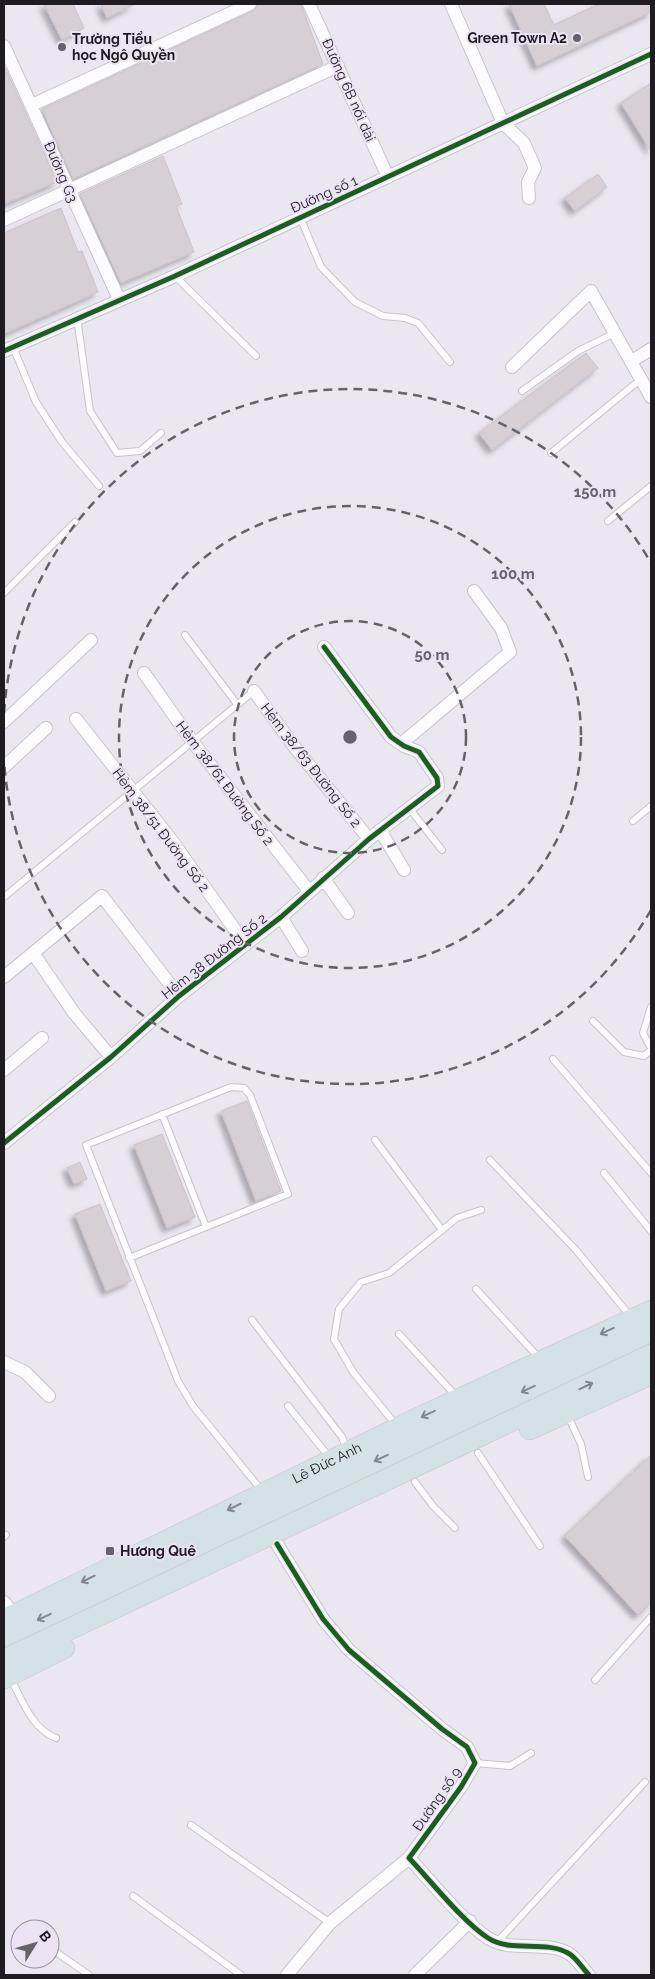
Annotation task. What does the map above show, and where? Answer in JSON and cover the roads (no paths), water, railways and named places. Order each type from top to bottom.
[{"type":"highway","name":"Lê Đức Anh","points":[[10,1620],[398,1428],[642,1315]]},
{"type":"highway","name":"Lê Đức Anh","points":[[10,1620],[651,1330]]},
{"type":"highway","points":[[6,1671],[223,1568],[478,1453],[651,1355]]},
{"type":"highway","points":[[6,1671],[563,1406],[651,1374]]},
{"type":"street","points":[[32,104],[250,4]]},
{"type":"street","name":"Đường 6B nối dài","points":[[309,4],[388,177]]},
{"type":"street","points":[[451,4],[503,123],[524,142],[535,168],[528,182],[529,198]]},
{"type":"street","name":"Đường G3","points":[[4,46],[119,299]]},
{"type":"street","name":"Đường số 1","points":[[8,349],[175,276],[651,54]]},
{"type":"street","points":[[4,220],[338,66]]},
{"type":"street","points":[[512,367],[591,291],[651,396]]},
{"type":"street","points":[[632,361],[651,349]]},
{"type":"street","points":[[324,647],[391,737],[401,744],[510,652],[501,628],[474,591]]},
{"type":"street","points":[[4,722],[91,640]]},
{"type":"street","name":"Hẻm 38/61 Đường Số 2","points":[[144,673],[192,741],[309,891]]},
{"type":"street","name":"Hẻm 38/63 Đường Số 2","points":[[254,691],[293,745],[369,839]]},
{"type":"street","name":"Hẻm 38/51 Đường Số 2","points":[[76,719],[173,842],[245,944]]},
{"type":"street","points":[[4,768],[46,728]]},
{"type":"street","name":"Hẻm 38 Đường Số 2","points":[[4,1142],[111,1057],[179,996],[281,917],[369,839],[438,786],[437,778],[419,752],[401,744]]},
{"type":"street","points":[[380,830],[404,870]]},
{"type":"street","points":[[323,878],[348,913]]},
{"type":"street","points":[[4,977],[102,896],[179,996]]},
{"type":"street","points":[[281,917],[302,951]]},
{"type":"street","points":[[33,953],[74,1013],[111,1057]]},
{"type":"street","points":[[4,1070],[42,1038]]},
{"type":"street","points":[[4,1362],[25,1372],[49,1396]]},
{"type":"street","name":"Đường số 9","points":[[277,1544],[323,1619],[350,1650],[442,1729],[467,1747],[475,1763],[461,1787],[409,1858],[330,1923],[287,1975]]},
{"type":"street","points":[[409,1858],[489,1939],[513,1946],[540,1947],[568,1953],[589,1975]]},
{"type":"street","points":[[415,1975],[470,1921]]},
{"type":"lane","points":[[300,217],[321,267],[355,302],[383,316],[405,318],[418,323],[450,362]]},
{"type":"lane","points":[[175,276],[256,356]]},
{"type":"lane","points":[[78,317],[90,411],[117,453],[140,451],[162,433]]},
{"type":"lane","points":[[522,391],[578,351],[616,332]]},
{"type":"lane","points":[[8,349],[36,402],[62,442],[99,486]]},
{"type":"lane","points":[[551,453],[642,379]]},
{"type":"lane","points":[[608,521],[651,486]]},
{"type":"lane","points":[[4,593],[75,522]]},
{"type":"lane","points":[[185,635],[237,704]]},
{"type":"lane","points":[[4,897],[254,691]]},
{"type":"lane","points":[[633,821],[651,806]]},
{"type":"lane","points":[[409,808],[442,850]]},
{"type":"lane","points":[[593,1022],[624,1052],[644,1056],[651,1049],[643,1033],[651,1008]]},
{"type":"lane","points":[[553,1059],[651,1173]]},
{"type":"lane","points":[[130,1258],[288,1194],[250,1095],[240,1086],[231,1086],[86,1145],[130,1258],[184,1393],[264,1493]]},
{"type":"lane","points":[[162,1114],[206,1228]]},
{"type":"lane","points":[[375,1140],[442,1230]]},
{"type":"lane","points":[[490,1160],[576,1250],[642,1315]]},
{"type":"lane","points":[[604,1173],[651,1230]]},
{"type":"lane","points":[[398,1428],[353,1372],[334,1339],[339,1309],[361,1282],[389,1273],[457,1218],[481,1210]]},
{"type":"lane","points":[[476,1289],[542,1362]]},
{"type":"lane","points":[[252,1320],[342,1437],[340,1456]]},
{"type":"lane","points":[[399,1334],[459,1400]]},
{"type":"lane","points":[[288,1406],[340,1456]]},
{"type":"lane","points":[[563,1406],[581,1444],[588,1477]]},
{"type":"lane","points":[[478,1453],[540,1546]]},
{"type":"lane","points":[[415,1482],[433,1506],[455,1528]]},
{"type":"lane","points":[[595,1680],[651,1617]]},
{"type":"lane","points":[[6,1671],[36,1724],[47,1735],[56,1738]]},
{"type":"lane","points":[[475,1763],[510,1766],[531,1753]]},
{"type":"lane","points":[[498,1941],[645,1782]]},
{"type":"lane","points":[[191,1825],[330,1923]]},
{"type":"lane","points":[[133,1896],[241,1975]]},
{"type":"lane","points":[[60,1955],[89,1975]]},
{"type":"place","name":"Green Town A2","points":[[577,38]]},
{"type":"place","name":"Trường Tiểu học Ngô Quyền","points":[[62,47]]},
{"type":"place","name":"Hương Quê","points":[[110,1551]]}]
